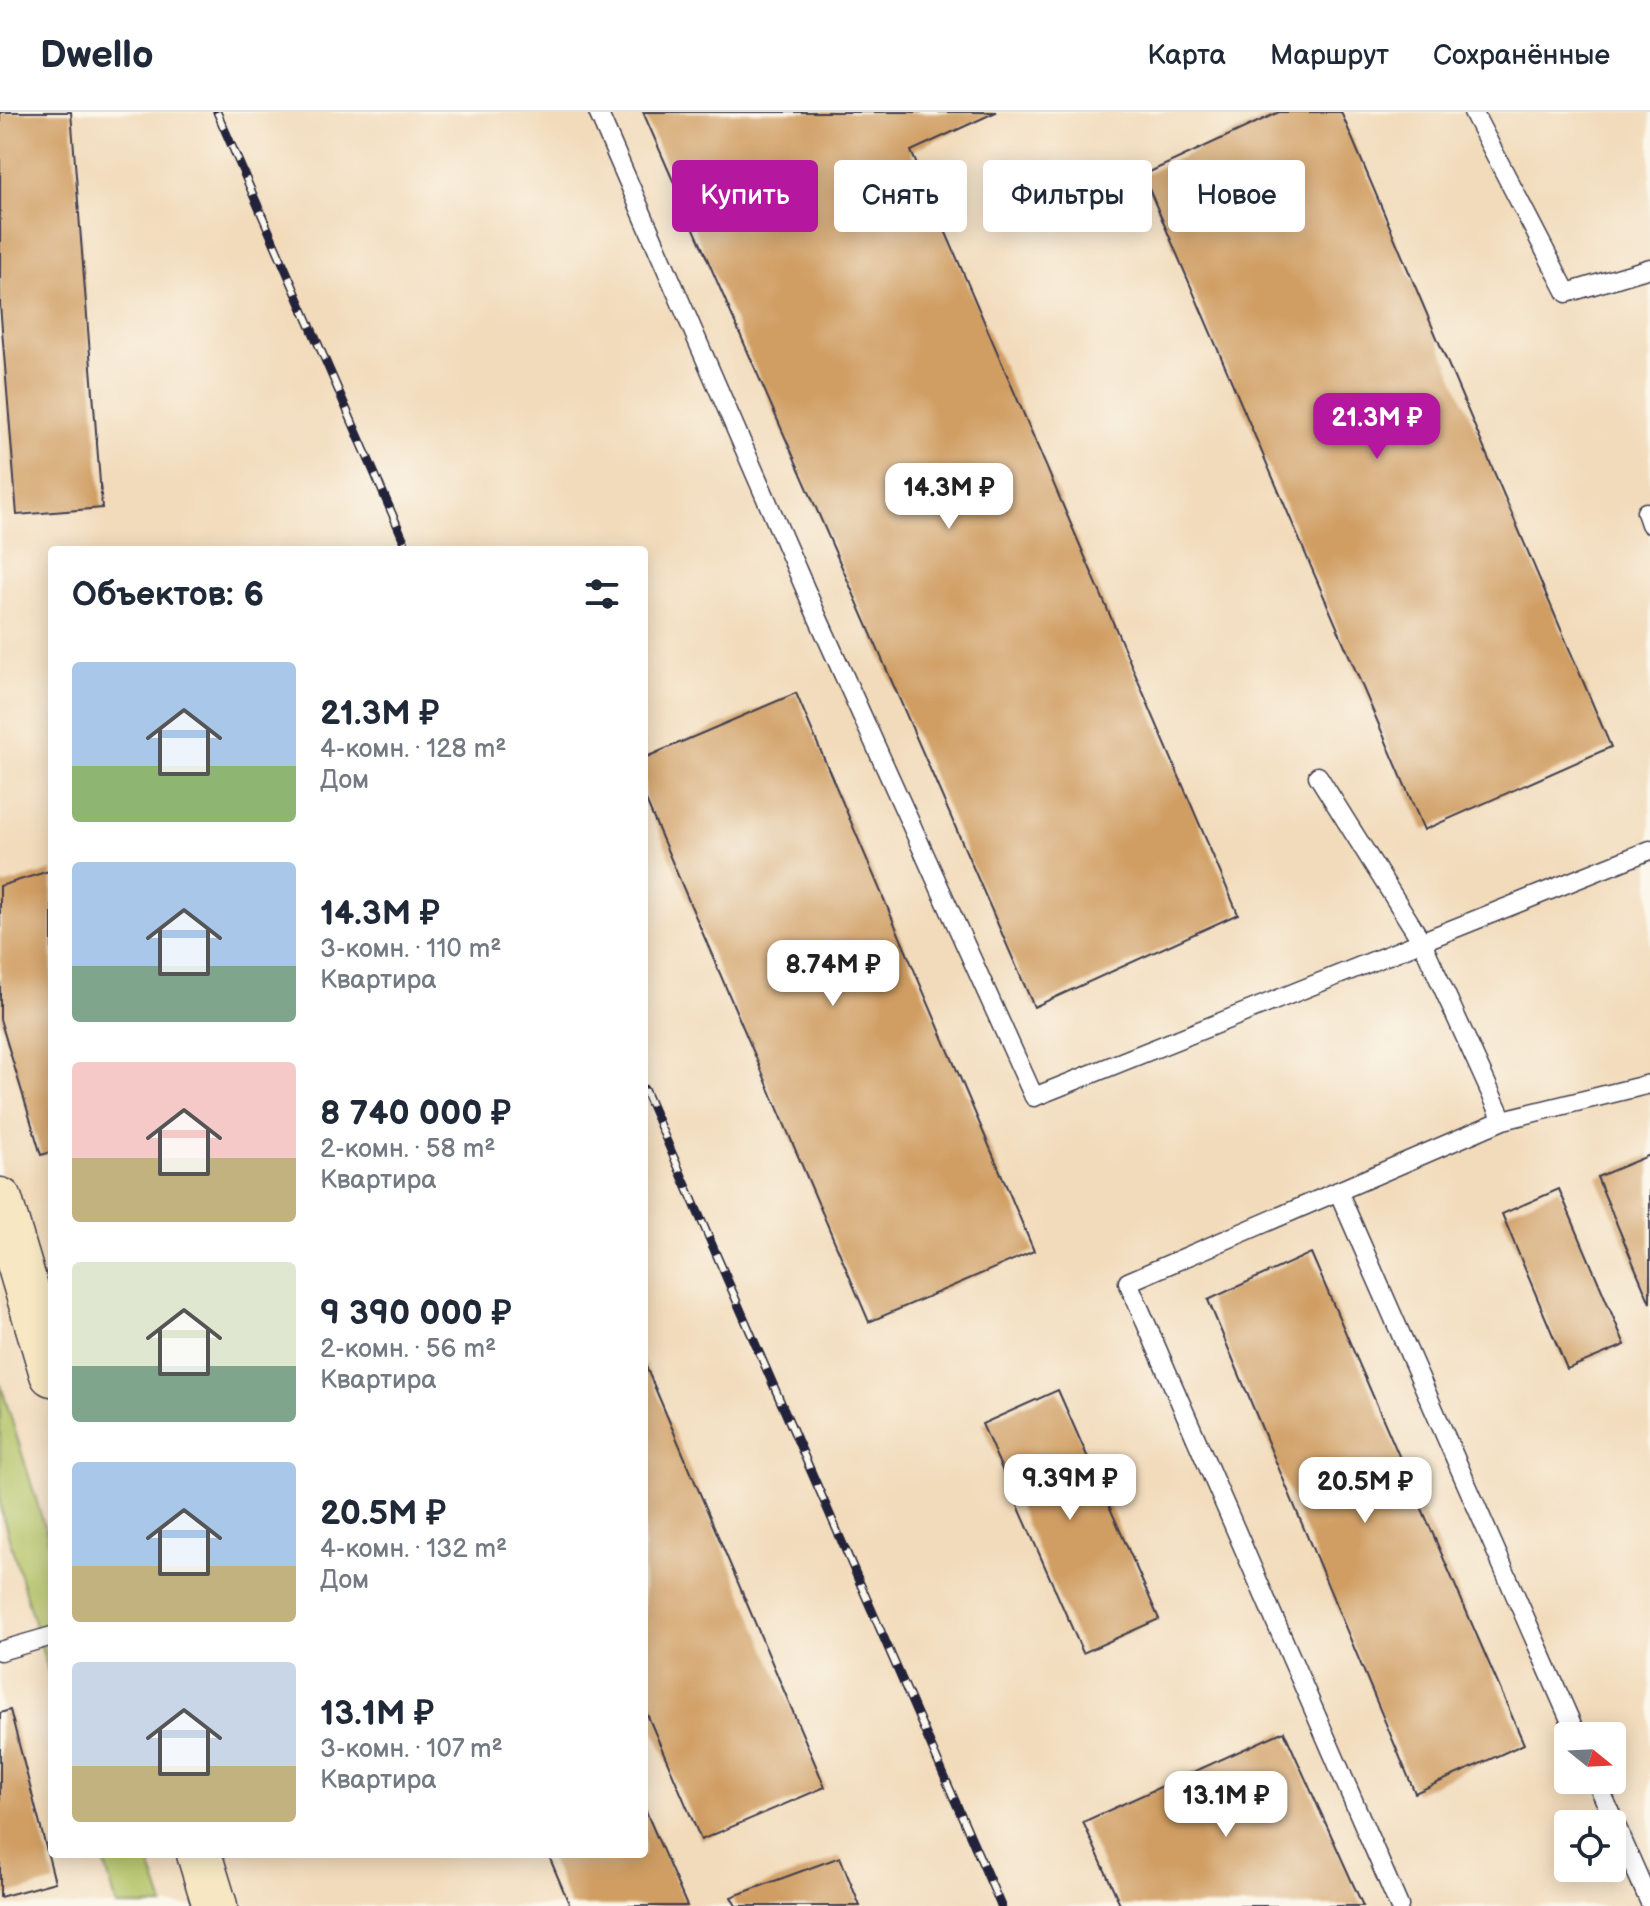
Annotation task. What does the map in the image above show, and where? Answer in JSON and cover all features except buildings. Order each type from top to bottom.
[{"type":"main road","points":[[0,1200],[48,1361]]},
{"type":"main road","points":[[200,1858],[215,1906]]},
{"type":"lane","points":[[598,112],[817,616],[1034,1097],[1650,850]]},
{"type":"lane","points":[[1473,112],[1567,293],[1650,268]]},
{"type":"lane","points":[[1318,776],[1422,942],[1503,1120]]},
{"type":"lane","points":[[1399,1906],[1128,1282],[1503,1120],[1650,1084]]},
{"type":"lane","points":[[1338,1191],[1571,1722]]},
{"type":"lane","points":[[0,1651],[48,1637]]},
{"type":"lane","points":[[1602,1794],[1650,1903]]},
{"type":"green space","points":[[0,1382],[48,1538],[48,1670],[0,1507]]},
{"type":"green space","points":[[103,1858],[148,1858],[164,1906],[117,1906]]},
{"type":"railway","points":[[217,112],[406,546]]},
{"type":"railway","points":[[648,1098],[1001,1906]]}]
